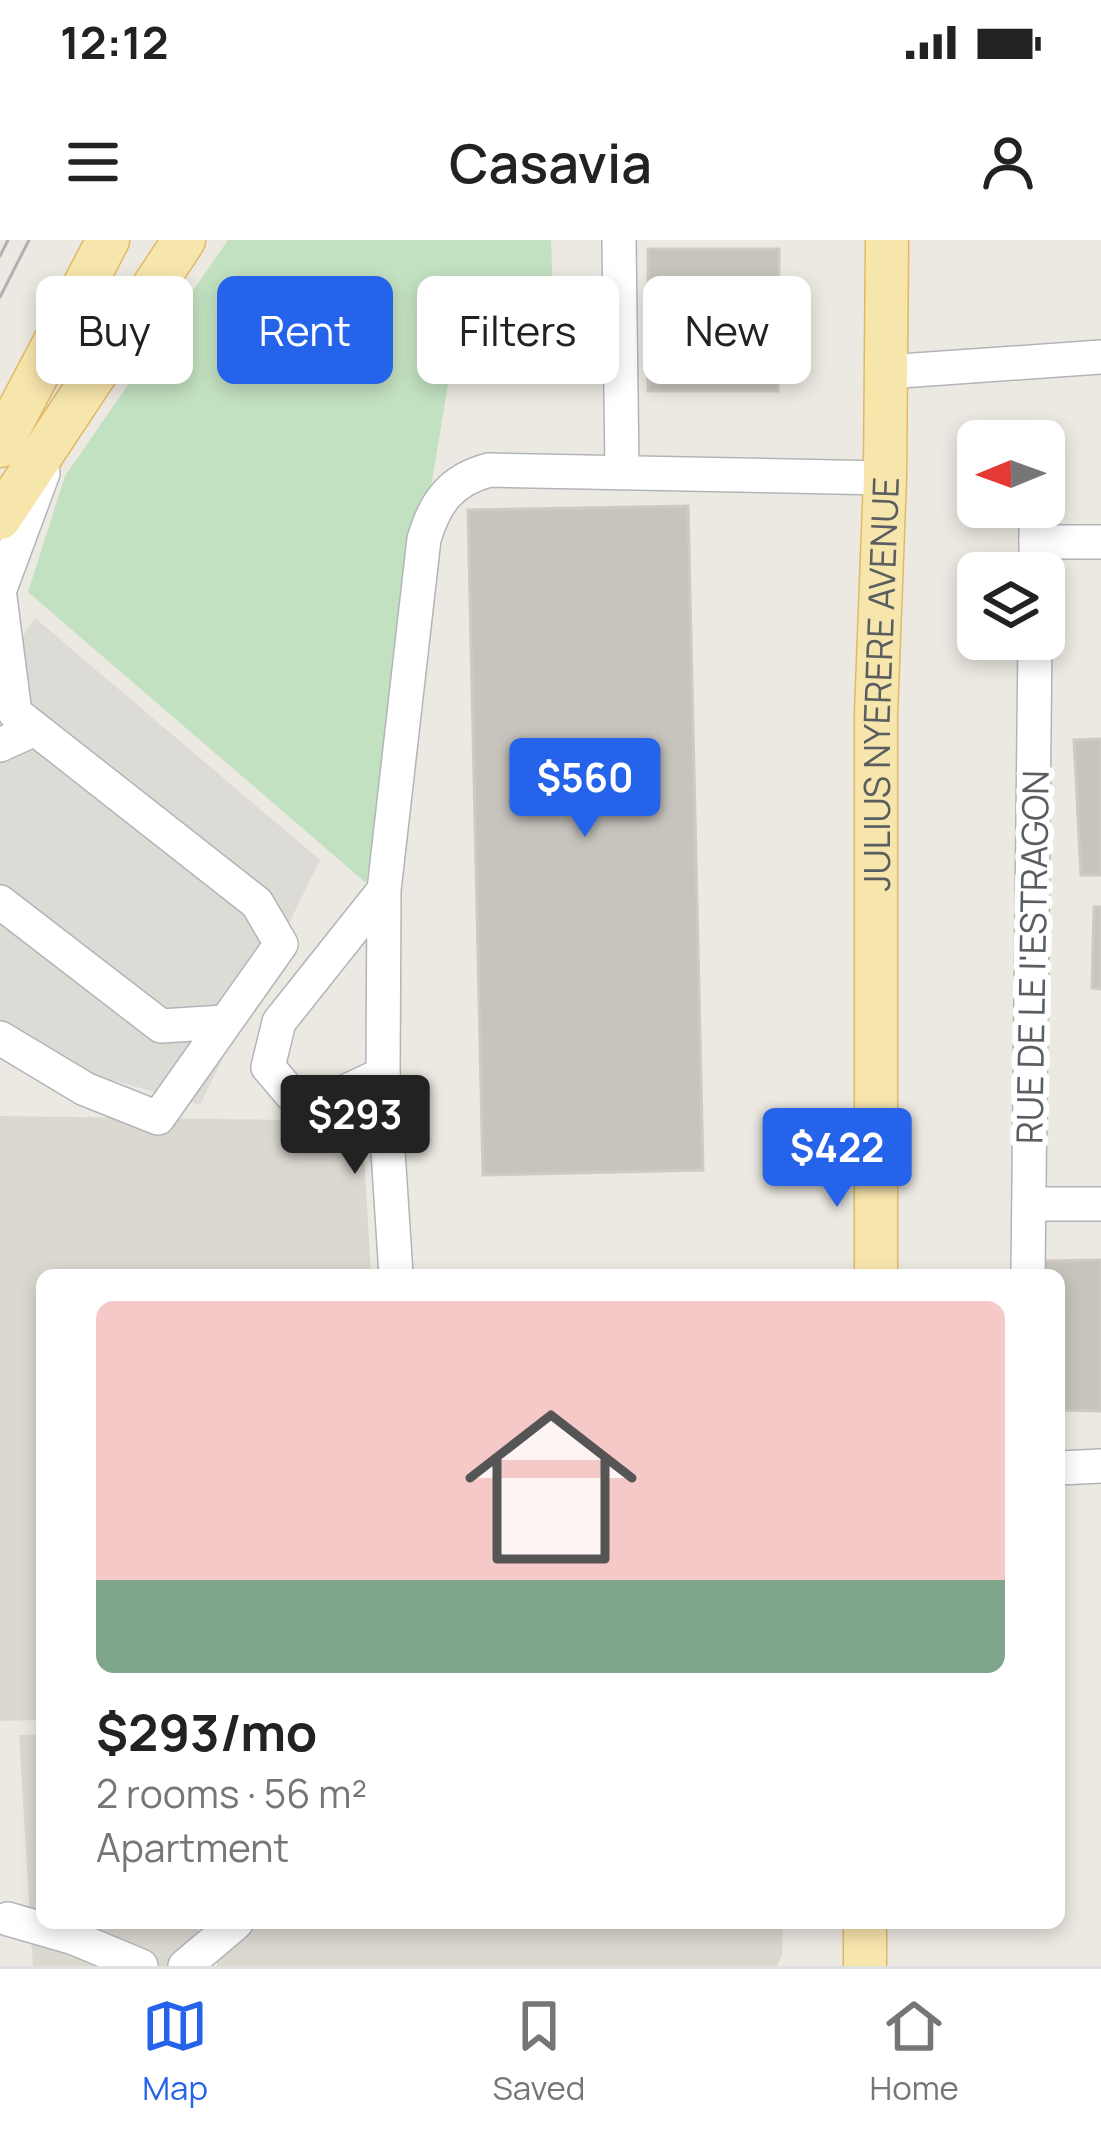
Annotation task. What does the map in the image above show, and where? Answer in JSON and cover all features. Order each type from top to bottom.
[{"type":"main road","points":[[0,446],[108,240]]},
{"type":"main road","points":[[29,389],[128,240]]},
{"type":"main road","points":[[0,518],[184,240]]},
{"type":"main road","name":"JULIUS NYERERE AVENUE","points":[[876,1269],[876,714],[887,240]]},
{"type":"main road","points":[[875,1135],[902,1269]]},
{"type":"main road","name":"JULIUS NYERERE AVENUE","points":[[861,1269],[860,1199],[875,1135]]},
{"type":"main road","points":[[865,1929],[865,1966]]},
{"type":"street","points":[[619,240],[622,471]]},
{"type":"street","points":[[886,372],[1101,357]]},
{"type":"street","points":[[0,1038],[85,1089],[158,1118],[280,944],[257,903],[15,712],[0,593],[63,421]]},
{"type":"street","points":[[396,1269],[382,1074],[384,890],[424,539],[433,510],[443,495],[468,476],[490,470],[885,478]]},
{"type":"street","points":[[1058,552],[1101,542]]},
{"type":"street","name":"RUE DE LE I'ESTRAGON","points":[[1028,1269],[1035,660]]},
{"type":"street","points":[[0,745],[35,729]]},
{"type":"street","points":[[382,1074],[336,1096],[290,1094],[268,1067],[279,1022],[384,890]]},
{"type":"street","points":[[0,902],[161,1026],[225,1022]]},
{"type":"street","points":[[1029,1204],[1101,1204]]},
{"type":"street","points":[[1065,1468],[1101,1466]]},
{"type":"street","points":[[8,1919],[36,1927]]},
{"type":"street","points":[[43,1929],[141,1966]]},
{"type":"street","points":[[185,1966],[229,1929]]},
{"type":"shaded area","points":[[35,618],[320,860],[200,1105],[0,1048],[0,671]]},
{"type":"shaded area","points":[[0,1116],[362,1121],[371,1269],[36,1269],[36,1720],[0,1721]]},
{"type":"shaded area","points":[[19,1735],[36,1735],[36,1929],[197,1929],[199,1966],[33,1966]]},
{"type":"shaded area","points":[[214,1929],[783,1929],[777,1966],[217,1966]]},
{"type":"green space","points":[[228,240],[551,240],[552,276],[417,276],[417,384],[448,384],[366,883],[28,592],[65,476],[129,384],[193,384],[193,291]]},
{"type":"building","points":[[648,249],[779,249],[779,276],[648,276]]},
{"type":"building","points":[[648,384],[778,384],[778,391],[648,391]]},
{"type":"building","points":[[688,506],[703,1170],[483,1175],[468,510]]},
{"type":"building","points":[[1101,739],[1101,875],[1081,875],[1074,740]]},
{"type":"building","points":[[1094,907],[1101,907],[1101,989],[1092,988]]},
{"type":"building","points":[[1101,1260],[1101,1411],[1065,1410],[1065,1269],[1042,1269],[1043,1261]]},
{"type":"tram line","points":[[0,256],[8,240]]},
{"type":"tram line","points":[[0,297],[29,240]]}]
